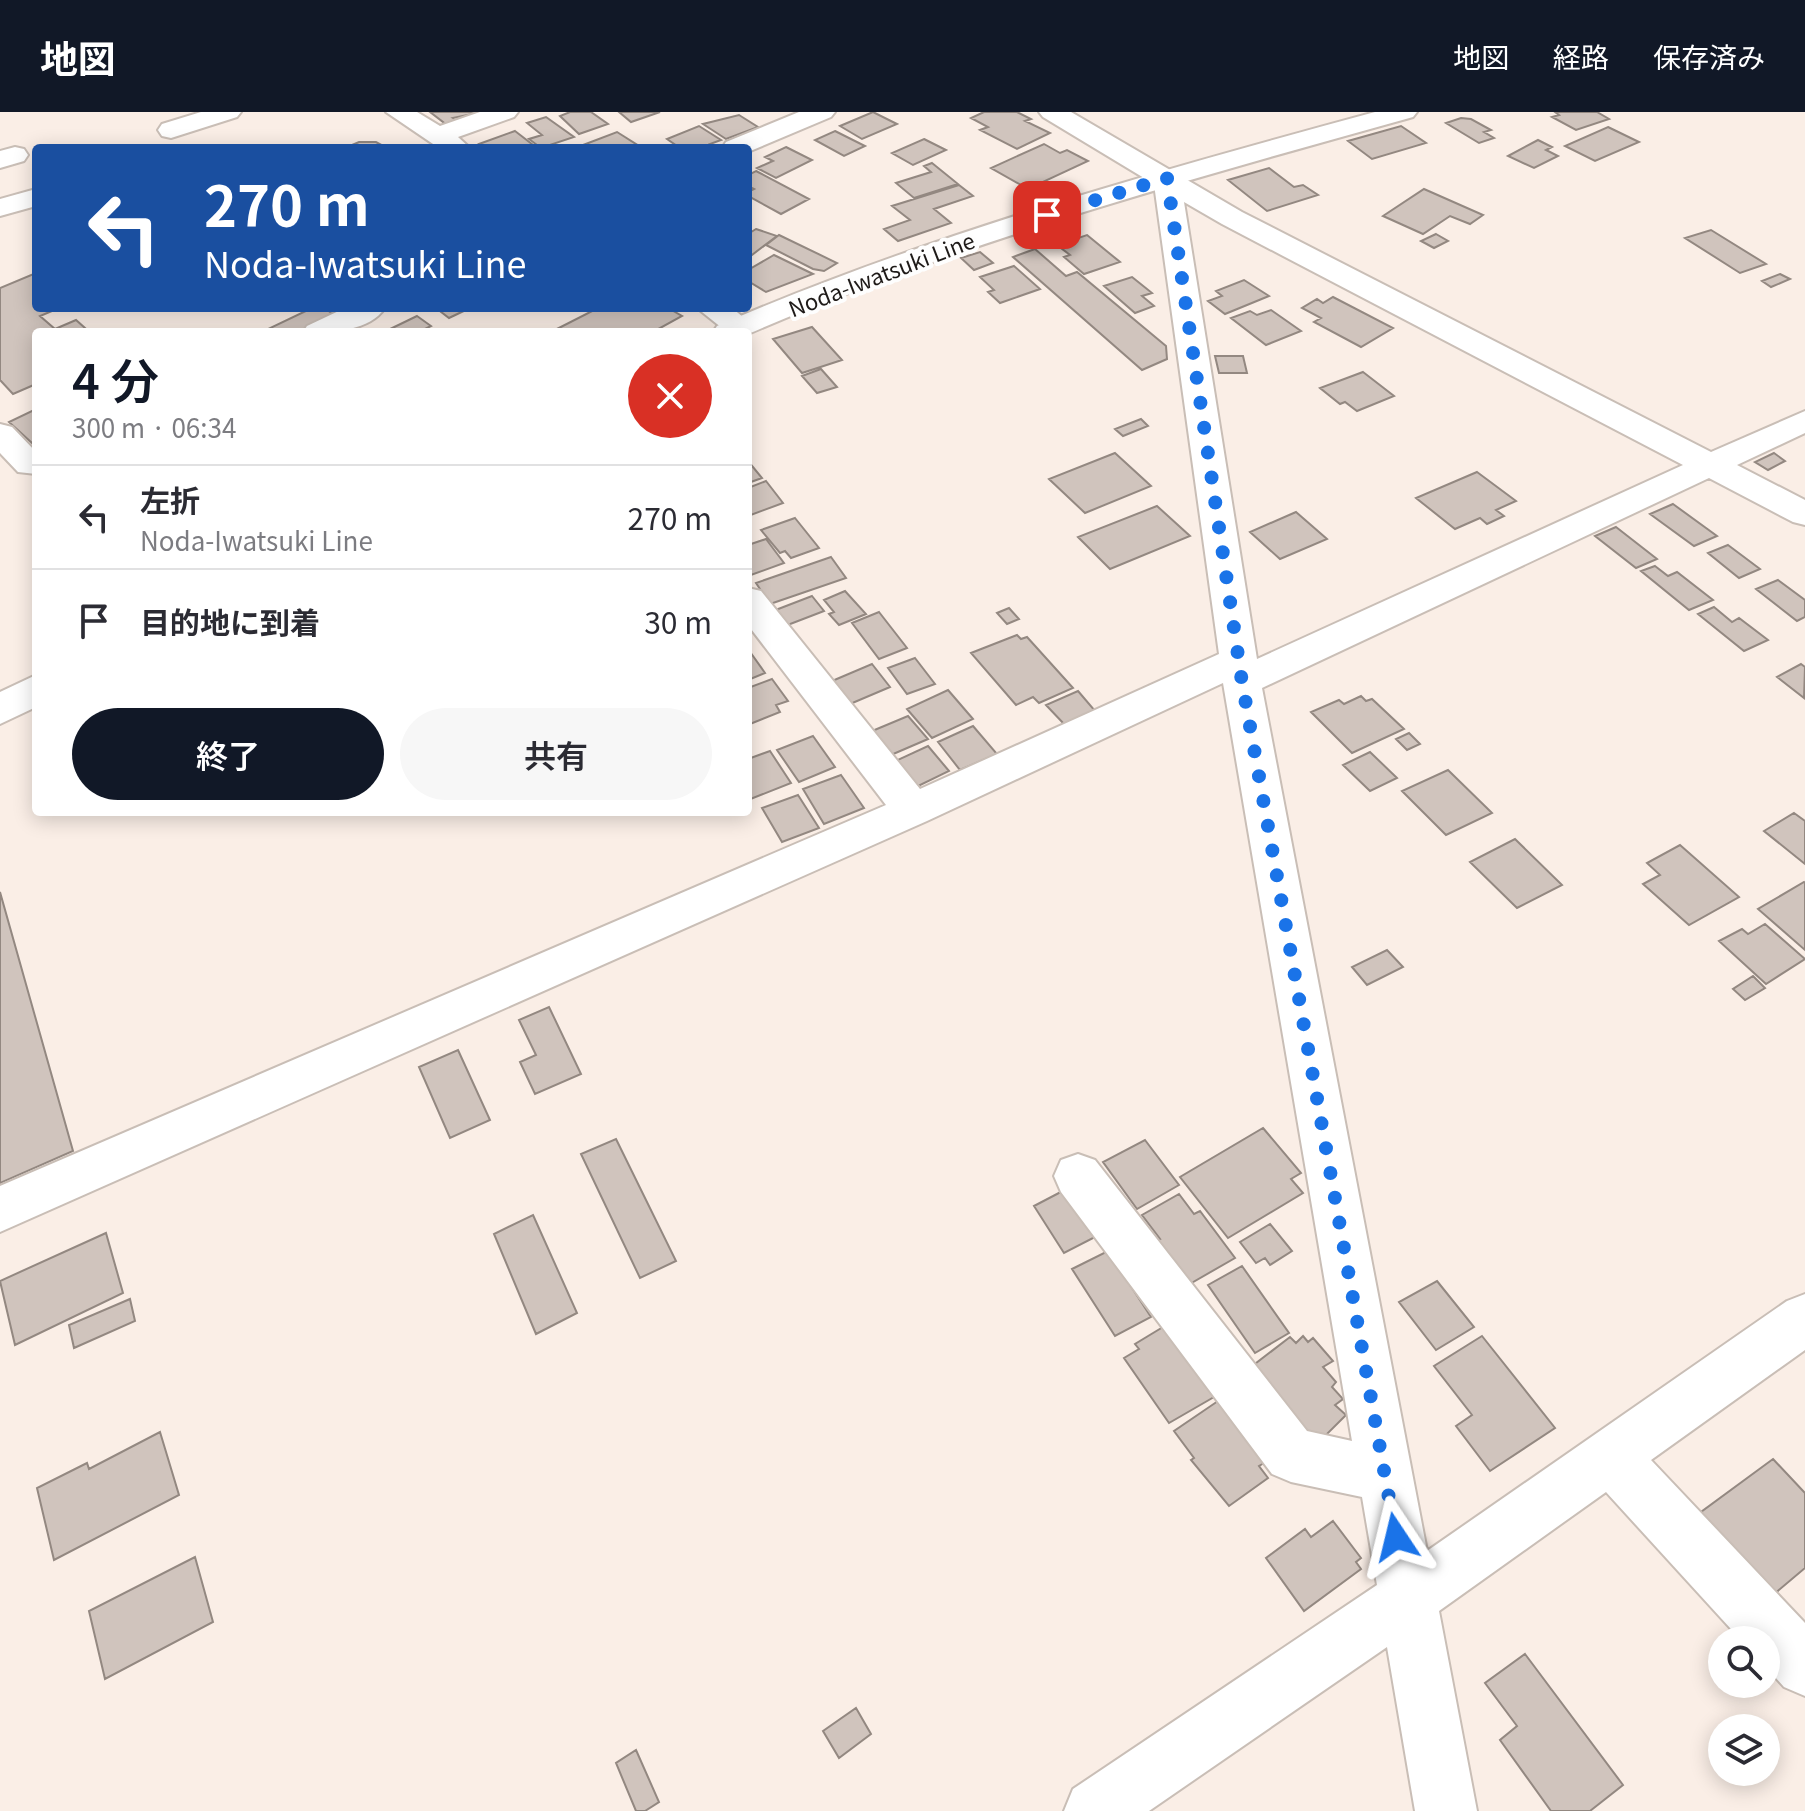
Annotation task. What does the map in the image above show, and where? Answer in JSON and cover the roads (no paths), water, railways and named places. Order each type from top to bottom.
[{"type":"street","points":[[171,130],[228,112]]},
{"type":"street","points":[[399,112],[447,142],[505,112]]},
{"type":"street","points":[[745,144],[822,112]]},
{"type":"street","name":"Noda-Iwatsuki Line","points":[[736,328],[856,280],[987,233],[1167,178],[1243,150],[1404,112]]},
{"type":"street","points":[[1066,117],[1232,218],[1805,514]]},
{"type":"street","points":[[1167,178],[1241,671],[1446,1810]]},
{"type":"street","points":[[0,208],[32,198]]},
{"type":"street","points":[[327,328],[361,312]]},
{"type":"street","points":[[716,312],[733,328]]},
{"type":"street","points":[[0,1209],[913,810],[1241,671],[1805,421]]},
{"type":"street","points":[[0,434],[32,462]]},
{"type":"street","points":[[0,479],[32,463]]},
{"type":"street","points":[[752,605],[913,810]]},
{"type":"street","points":[[0,710],[32,691]]},
{"type":"street","points":[[1078,1176],[1291,1455],[1385,1475]]},
{"type":"street","points":[[1095,1811],[1407,1599],[1805,1319]]},
{"type":"street","points":[[1610,1456],[1805,1666]]}]
